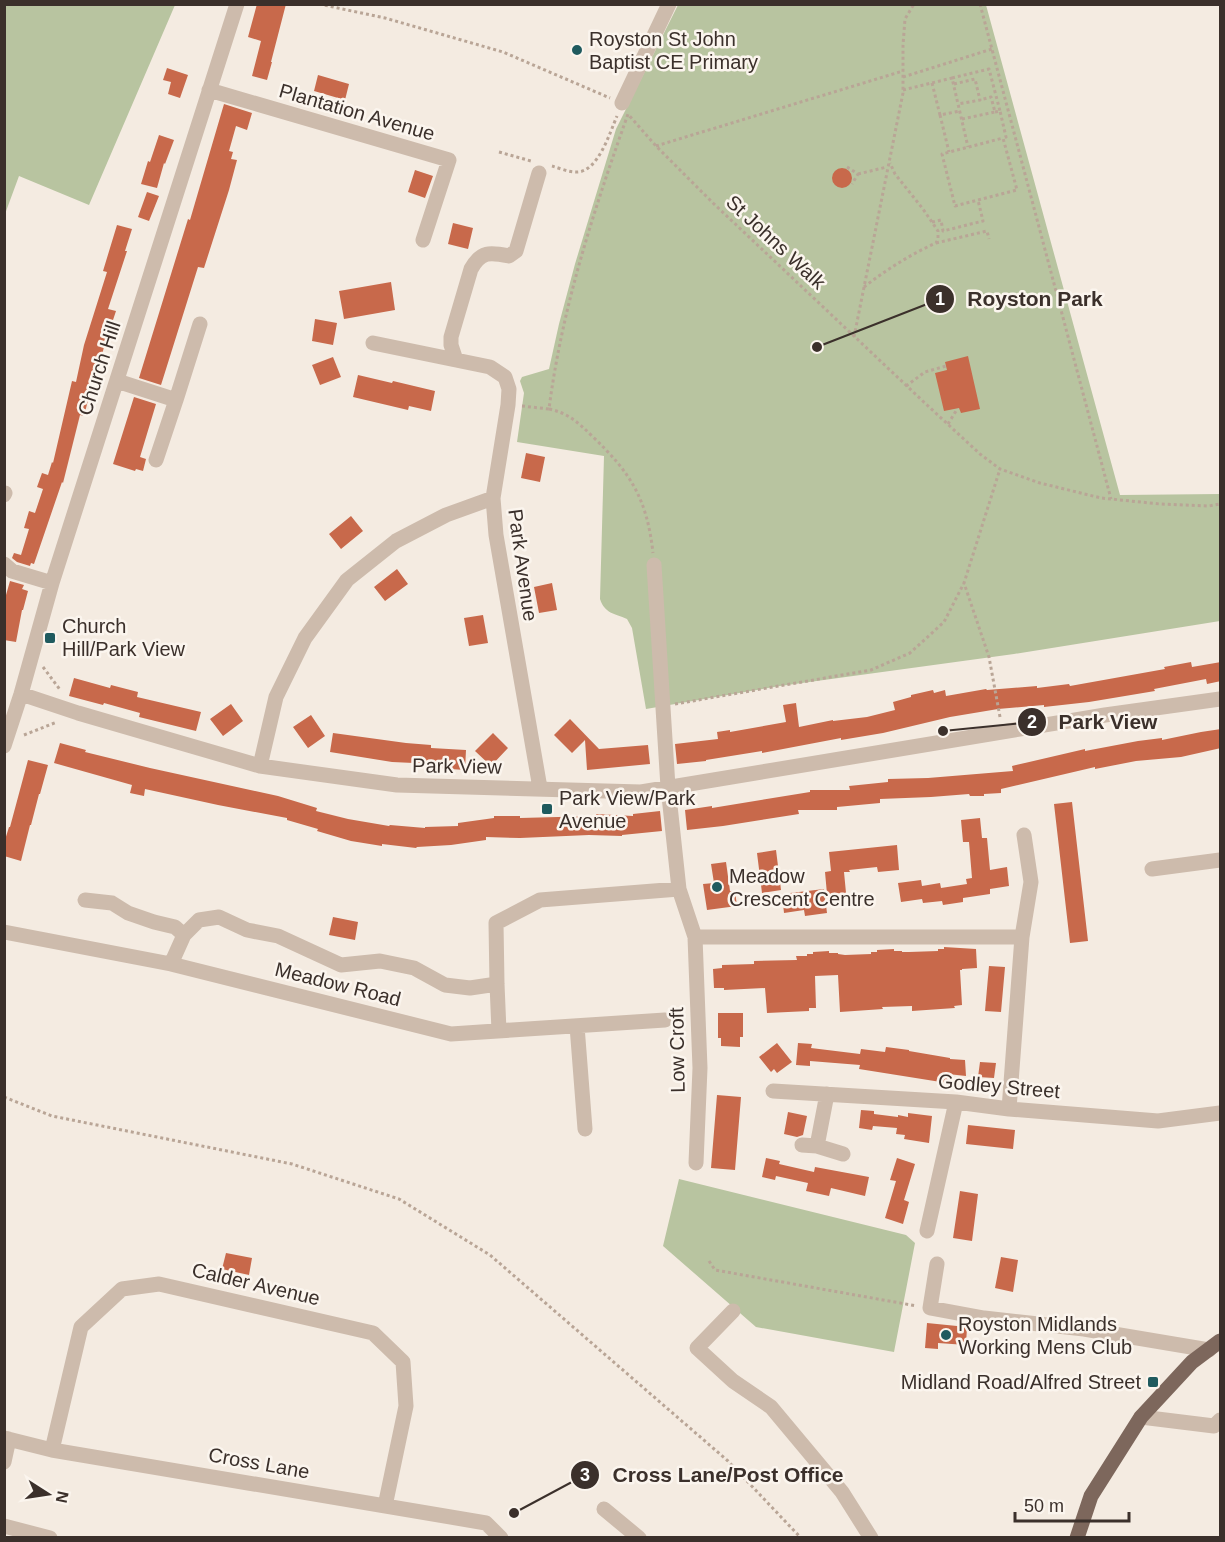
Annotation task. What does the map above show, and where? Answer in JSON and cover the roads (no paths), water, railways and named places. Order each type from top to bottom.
[{"type":"main road","points":[[1077,1538],[1091,1496],[1141,1417],[1192,1362],[1215,1346]]},
{"type":"street","name":"Church Hill","points":[[5,745],[52,583],[237,4]]},
{"type":"street","points":[[625,108],[669,4]]},
{"type":"street","name":"Plantation Avenue","points":[[209,90],[449,160],[423,240]]},
{"type":"street","points":[[456,360],[451,337],[471,269],[476,260],[483,255],[494,253],[509,256],[516,251],[539,166]]},
{"type":"street","points":[[156,460],[200,324]]},
{"type":"street","name":"Park Avenue","points":[[373,343],[490,367],[505,377],[509,389],[508,405],[493,498],[497,546],[540,788]]},
{"type":"street","points":[[117,381],[176,400]]},
{"type":"street","points":[[260,766],[276,697],[304,638],[347,580],[396,540],[446,515],[493,498]]},
{"type":"street","points":[[4,564],[12,571],[52,583]]},
{"type":"street","name":"Low Croft","points":[[654,565],[668,787],[679,889],[695,937],[700,1068],[696,1163]]},
{"type":"street","name":"Park View","points":[[21,694],[260,766],[397,785],[641,792],[1002,732],[1221,699]]},
{"type":"street","points":[[1009,1108],[1022,937],[1031,882],[1024,835]]},
{"type":"street","points":[[1152,869],[1221,860]]},
{"type":"street","points":[[499,1031],[496,923],[540,900],[679,889]]},
{"type":"street","points":[[85,900],[112,903],[154,922],[175,927],[184,935]]},
{"type":"street","points":[[171,964],[184,935],[199,920],[219,917],[247,930],[278,936],[342,964],[380,961],[414,968],[445,985],[470,988],[497,984]]},
{"type":"street","name":"Meadow Road","points":[[4,932],[171,964],[451,1034],[665,1020]]},
{"type":"street","points":[[695,937],[1022,937]]},
{"type":"street","points":[[577,1026],[585,1129]]},
{"type":"street","name":"Godley Street","points":[[773,1091],[956,1102],[1158,1120],[1221,1113]]},
{"type":"street","points":[[827,1094],[809,1146],[843,1154]]},
{"type":"street","points":[[927,1231],[956,1102]]},
{"type":"street","points":[[937,1264],[930,1308],[984,1318],[1215,1346]]},
{"type":"street","name":"Calder Avenue","points":[[52,1450],[81,1327],[122,1289],[159,1284],[373,1333],[403,1362],[406,1406],[385,1506]]},
{"type":"street","points":[[733,1311],[697,1348],[733,1381],[771,1407],[842,1492],[871,1538]]},
{"type":"street","points":[[1141,1417],[1214,1426],[1221,1420]]},
{"type":"street","points":[[4,1462],[7,1439]]},
{"type":"street","name":"Cross Lane","points":[[7,1439],[52,1450],[486,1523],[501,1538]]},
{"type":"street","points":[[604,1509],[639,1537]]},
{"type":"street","points":[[4,1526],[50,1538]]},
{"type":"place","name":"Royston St John Baptist CE Primary","points":[[577,50]]},
{"type":"place","name":"Royston Park","points":[[817,347]]},
{"type":"place","name":"Church Hill/Park View","points":[[50,638]]},
{"type":"place","name":"Park View","points":[[943,731]]},
{"type":"place","name":"Park View/Park Avenue","points":[[547,809]]},
{"type":"place","name":"Meadow Crescent Centre","points":[[717,887]]},
{"type":"place","name":"Royston Midlands Working Mens Club","points":[[946,1335]]},
{"type":"place","name":"Midland Road/Alfred Street","points":[[1153,1382]]},
{"type":"place","name":"Cross Lane/Post Office","points":[[514,1513]]}]
